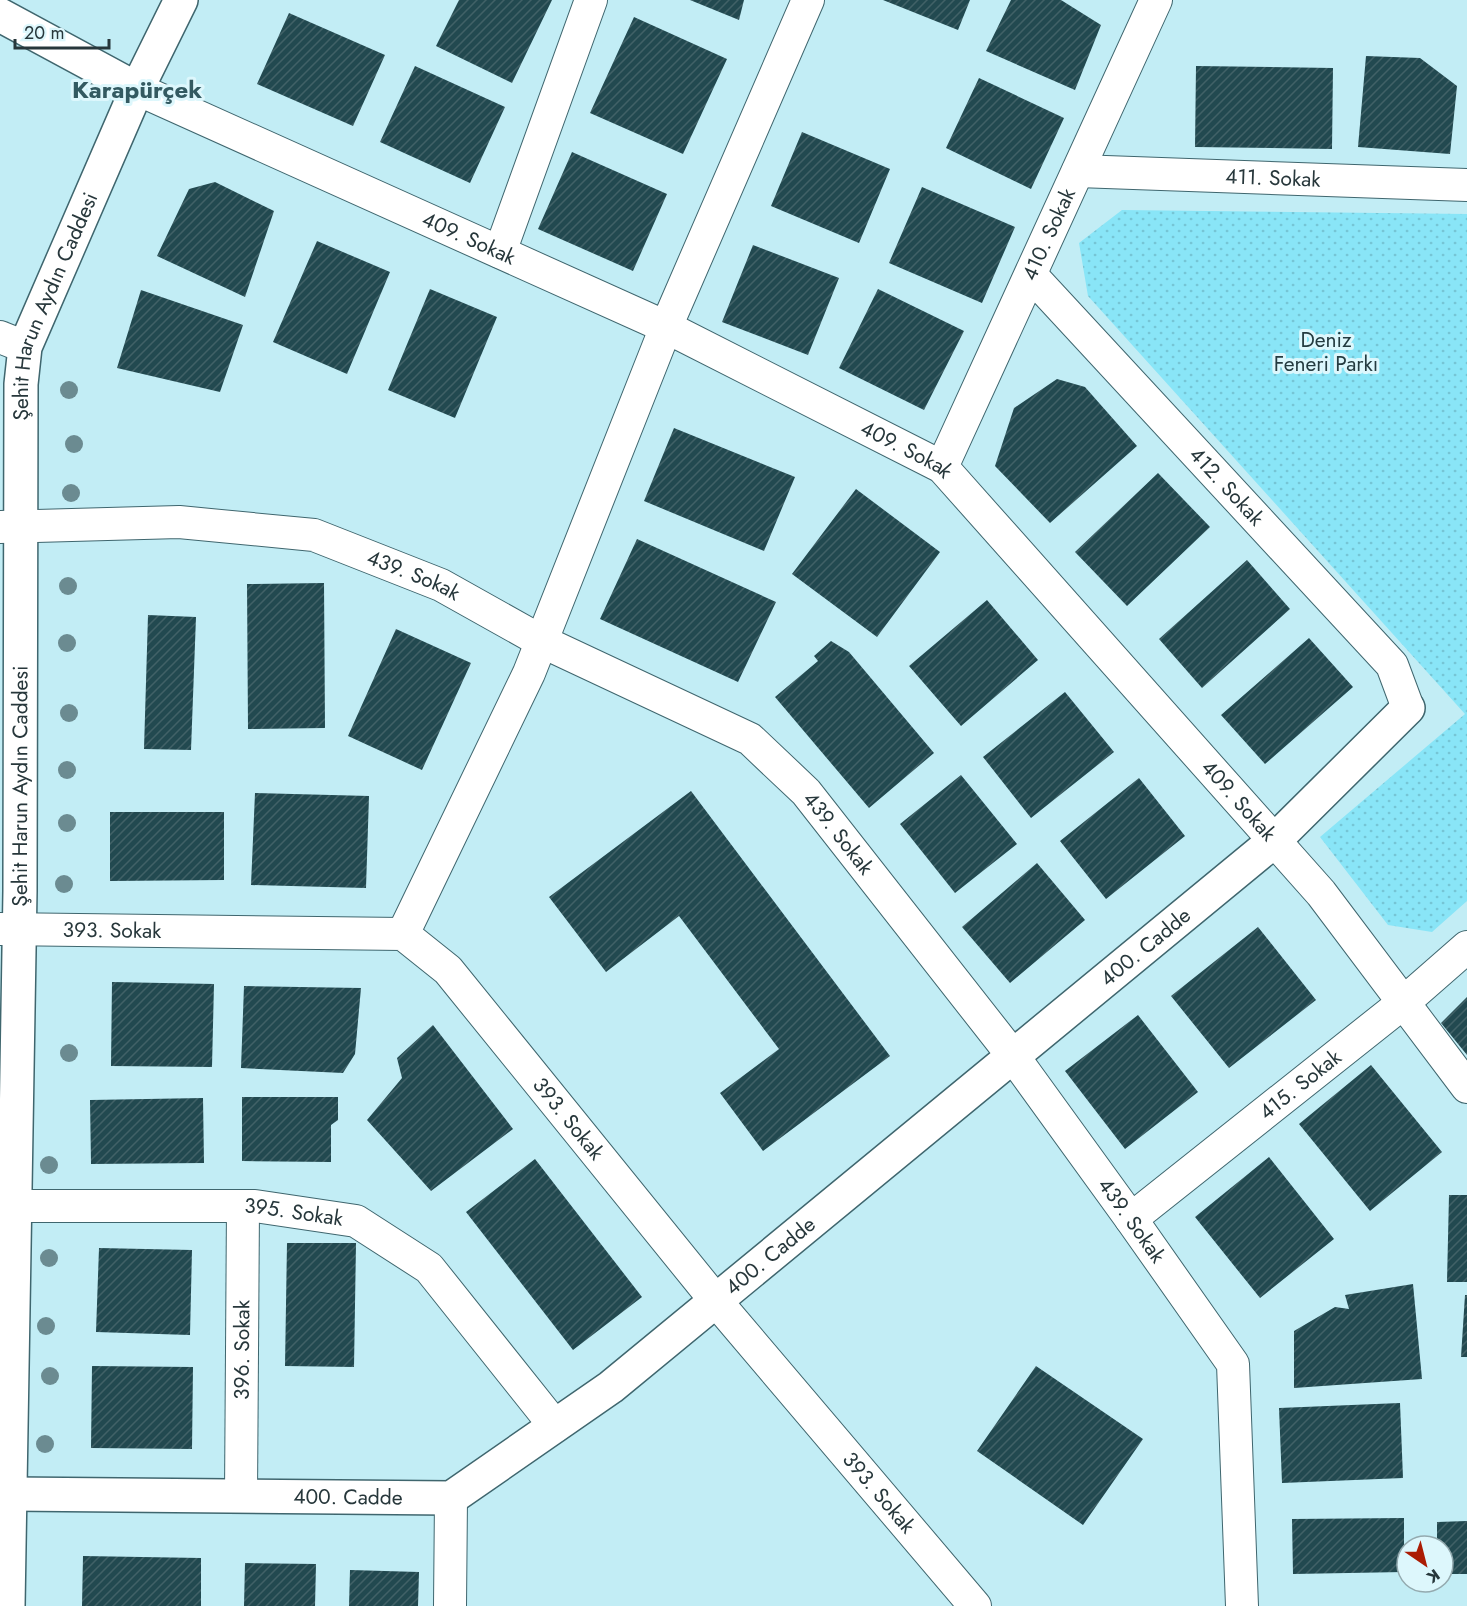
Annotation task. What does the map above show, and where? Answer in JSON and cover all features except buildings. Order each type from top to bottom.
[{"type":"street","name":"Şehit Harun Aydın Caddesi","points":[[8,1606],[4,1559],[10,1494],[7,1206],[11,526],[21,395],[13,342],[181,0]]},
{"type":"street","points":[[500,252],[591,0]]},
{"type":"street","points":[[403,934],[530,673],[666,327],[808,0]]},
{"type":"street","name":"410. Sokak","points":[[942,467],[1156,0]]},
{"type":"street","points":[[0,15],[136,89]]},
{"type":"street","name":"409. Sokak","points":[[136,89],[666,327],[942,467],[1321,893],[1467,1087]]},
{"type":"street","name":"411. Sokak","points":[[1078,171],[1467,185]]},
{"type":"street","name":"412. Sokak","points":[[1031,275],[1392,665],[1408,708]]},
{"type":"street","name":"439. Sokak","points":[[11,526],[179,522],[314,535],[441,585],[541,641],[750,739],[807,792],[1013,1056],[1233,1364],[1242,1606]]},
{"type":"street","name":"400. Cadde","points":[[10,1494],[452,1498],[611,1388],[1274,841],[1408,708]]},
{"type":"street","name":"393. Sokak","points":[[10,929],[403,934],[448,970],[716,1301],[975,1606]]},
{"type":"street","name":"415. Sokak","points":[[1131,1219],[1403,1003],[1467,947]]},
{"type":"street","name":"395. Sokak","points":[[7,1206],[255,1206],[356,1221],[429,1268],[555,1426]]},
{"type":"street","name":"396. Sokak","points":[[241,1496],[243,1206]]},
{"type":"street","points":[[450,1606],[452,1498]]},
{"type":"green space","name":"Deniz Feneri Parkı","points":[[1122,210],[1467,214],[1467,901],[1432,932],[1388,925],[1320,837],[1465,714],[1088,296],[1079,243]]},
{"type":"district","name":"Karapürçek","points":[[137,89]]}]
